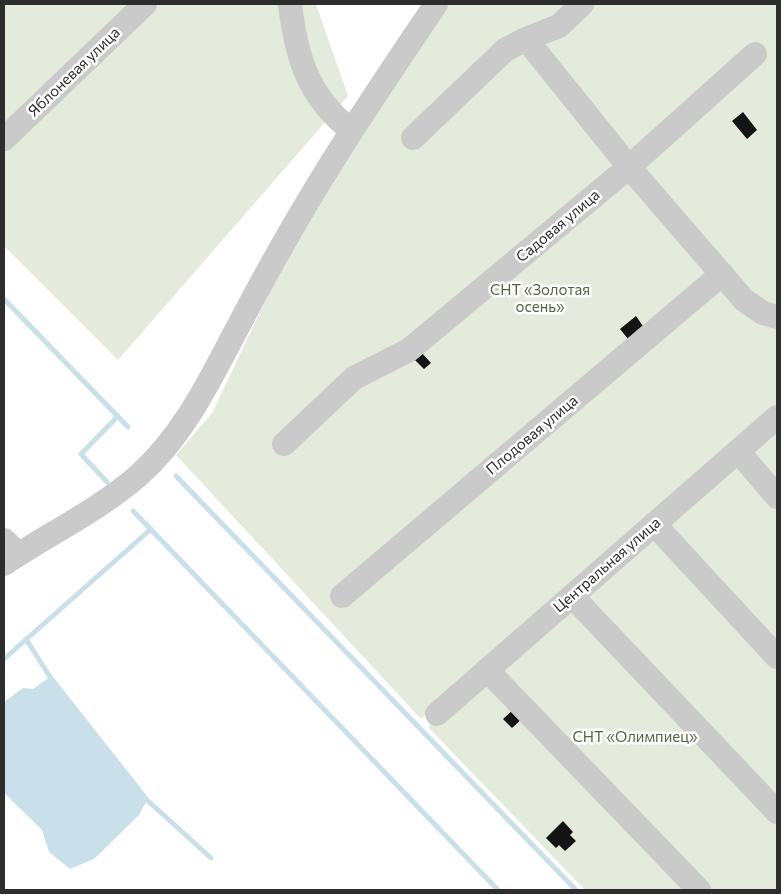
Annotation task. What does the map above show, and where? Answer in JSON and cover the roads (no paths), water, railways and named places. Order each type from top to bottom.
[{"type":"street","name":"Яблоневая улица","points":[[4,140],[145,4]]},
{"type":"street","points":[[290,4],[294,33],[310,84],[333,116],[352,130]]},
{"type":"street","points":[[9,552],[43,537],[92,511],[139,474],[177,432],[211,380],[286,240],[352,130],[436,4]]},
{"type":"street","points":[[413,138],[506,50],[526,39],[559,26],[582,4]]},
{"type":"street","points":[[526,39],[629,167],[744,300],[764,312],[777,317]]},
{"type":"street","name":"Садовая улица","points":[[284,444],[354,378],[409,350],[629,167],[756,54]]},
{"type":"street","name":"Плодовая улица","points":[[342,596],[722,274]]},
{"type":"street","name":"Центральная улица","points":[[437,714],[777,417]]},
{"type":"street","points":[[738,451],[777,497]]},
{"type":"street","points":[[654,524],[777,657]]},
{"type":"street","points":[[572,596],[777,812]]},
{"type":"street","points":[[487,670],[699,890]]},
{"type":"water","points":[[50,677],[147,800],[139,815],[94,859],[70,869],[49,852],[42,830],[4,793],[4,702],[23,688],[33,689]]},
{"type":"waterway","points":[[4,299],[128,427]]},
{"type":"waterway","points":[[107,482],[81,454],[118,416]]},
{"type":"waterway","points":[[176,476],[576,890]]},
{"type":"waterway","points":[[133,511],[498,890]]},
{"type":"waterway","points":[[4,659],[151,529]]},
{"type":"waterway","points":[[26,639],[50,677],[147,800],[211,858]]},
{"type":"park label","name":"СНТ «Золотая осень»","points":[[540,298]]},
{"type":"park label","name":"СНТ «Олимпиец»","points":[[635,737]]}]
